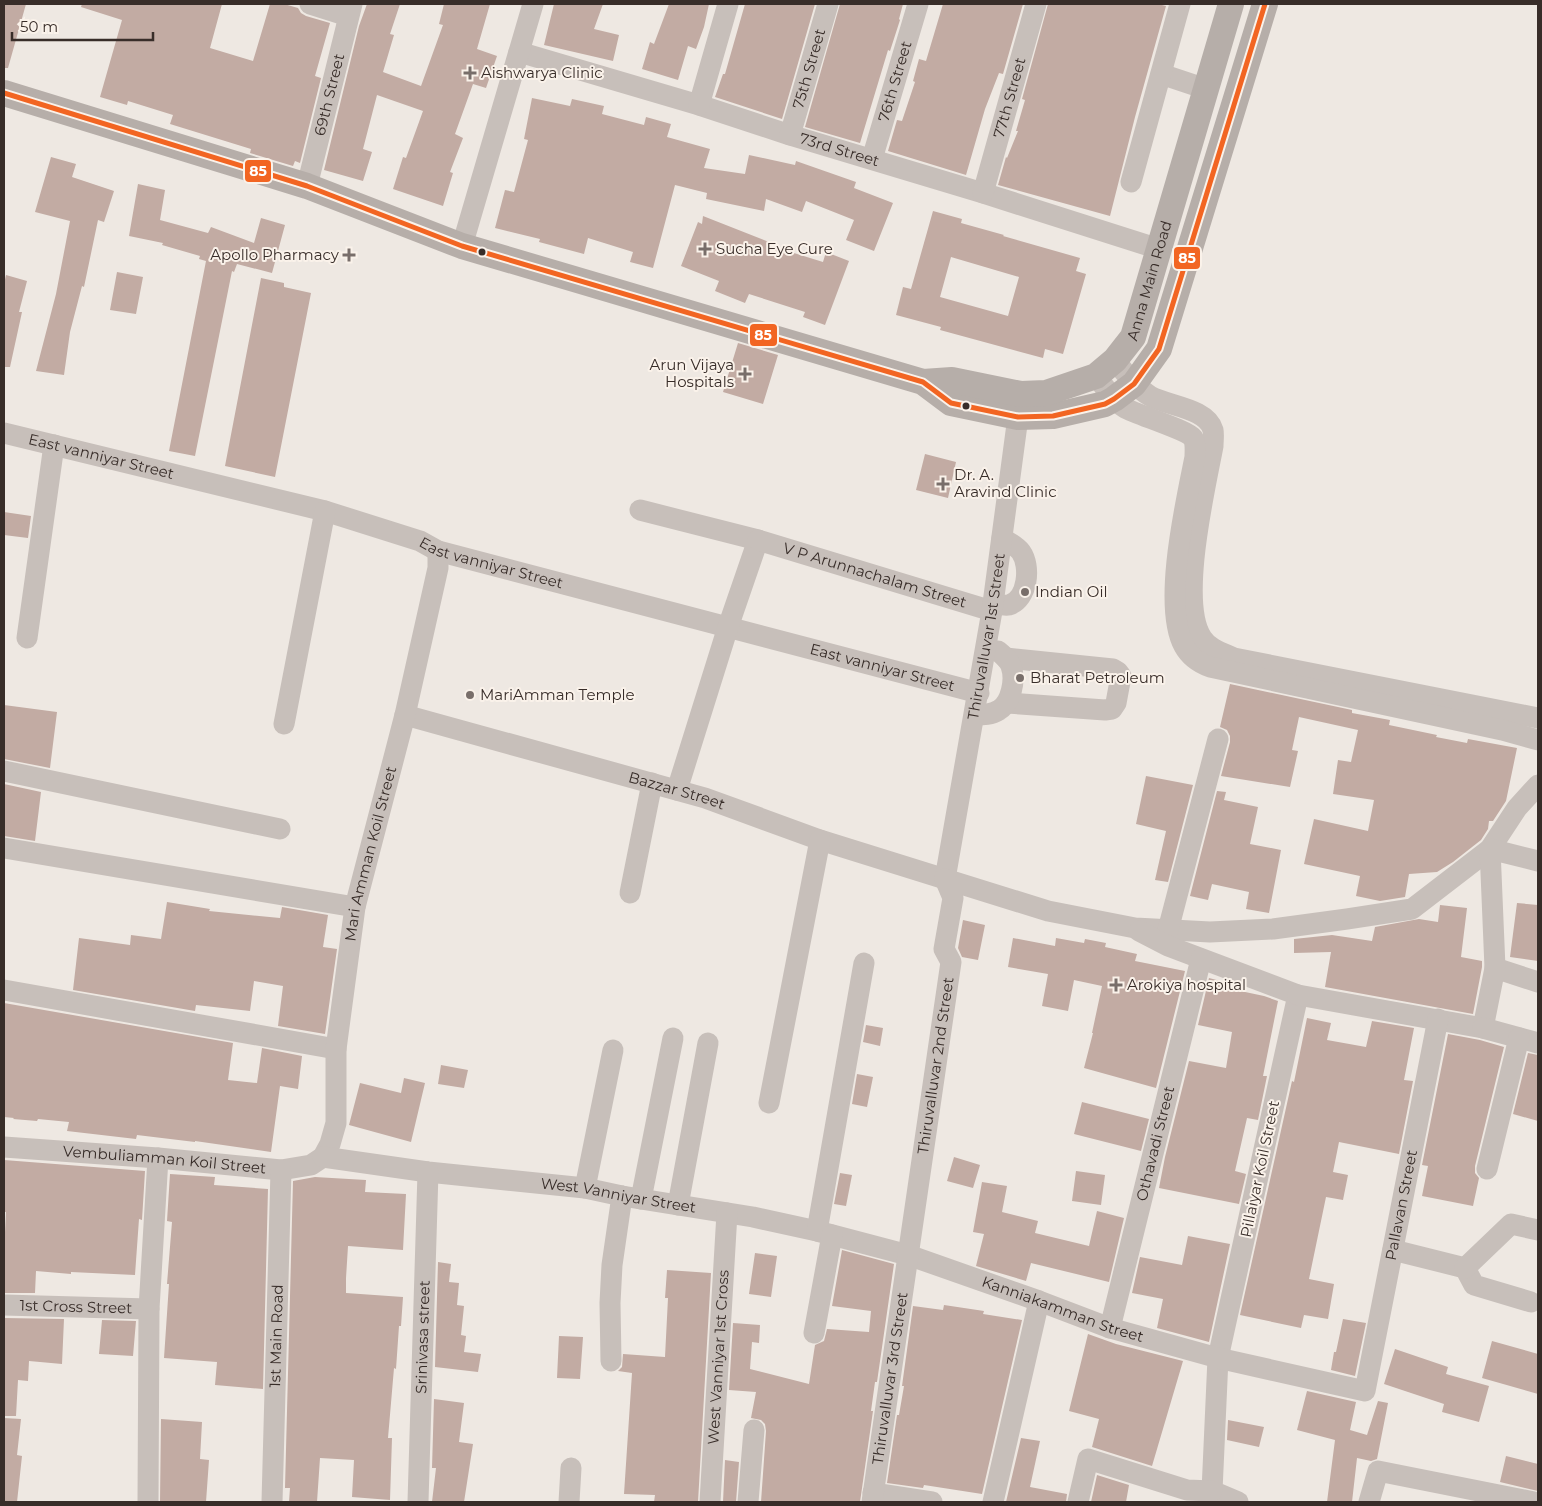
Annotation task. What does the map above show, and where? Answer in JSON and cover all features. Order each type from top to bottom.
[{"type":"main road","name":"Anna Main Road","points":[[1106,368],[1133,338],[1231,4]]},
{"type":"main road","name":"Anna Main Road","points":[[1019,405],[1053,416],[1105,404],[1134,384],[1159,349],[1264,4]]},
{"type":"main road","points":[[4,93],[307,186],[462,246],[924,382],[951,403],[1019,405],[1106,368]]},
{"type":"street","points":[[310,4],[350,10]]},
{"type":"street","points":[[462,246],[533,4]]},
{"type":"street","points":[[699,105],[728,4]]},
{"type":"street","name":"75th Street","points":[[790,135],[828,4]]},
{"type":"street","name":"76th Street","points":[[872,159],[918,4]]},
{"type":"street","name":"77th Street","points":[[983,193],[1036,4]]},
{"type":"street","points":[[1131,182],[1180,4]]},
{"type":"street","name":"69th Street","points":[[307,186],[350,10]]},
{"type":"street","name":"73rd Street","points":[[519,52],[699,105],[1159,249]]},
{"type":"street","points":[[1161,74],[1206,89]]},
{"type":"street","points":[[1106,368],[1162,402],[1197,413],[1209,422],[1213,430],[1195,545],[1192,596],[1194,623],[1208,646],[1234,658],[1538,718]]},
{"type":"street","points":[[1106,368],[1114,399],[1123,407],[1148,419],[1180,430],[1192,438],[1195,444],[1180,538],[1176,597],[1178,630],[1184,647],[1192,657],[1201,664],[1210,667],[1502,730],[1538,740]]},
{"type":"street","name":"Thiruvalluvar 1st Street","points":[[945,879],[987,646],[1019,405]]},
{"type":"street","name":"East vanniyar Street","points":[[4,433],[325,512],[420,541],[438,551],[979,693]]},
{"type":"street","points":[[27,638],[54,445]]},
{"type":"street","name":"V P Arunnachalam Street","points":[[640,510],[758,540],[993,607]]},
{"type":"street","points":[[284,724],[325,512]]},
{"type":"street","points":[[993,607],[1010,605],[1018,600],[1024,591],[1026,568],[1021,551],[1002,538]]},
{"type":"street","points":[[677,790],[728,627],[758,540]]},
{"type":"street","name":"Mari Amman Koil Street","points":[[323,1157],[330,1144],[336,1123],[336,1049],[355,907],[405,716],[438,568],[438,551]]},
{"type":"street","points":[[975,715],[989,715],[998,711],[1007,703],[1013,675],[1011,665],[1006,658],[998,650],[987,646]]},
{"type":"street","points":[[1006,658],[1113,669],[1121,676],[1116,702],[1112,709],[1007,703]]},
{"type":"street","name":"Bazzar Street","points":[[405,716],[705,798],[820,840],[945,879]]},
{"type":"street","points":[[1168,930],[1218,739]]},
{"type":"street","points":[[4,771],[280,829]]},
{"type":"street","points":[[630,893],[652,783]]},
{"type":"street","points":[[945,879],[1048,910],[1135,928],[1210,932],[1273,928],[1347,920],[1412,909],[1490,849],[1517,808],[1538,785]]},
{"type":"street","points":[[769,1103],[820,840]]},
{"type":"street","points":[[4,848],[355,907]]},
{"type":"street","points":[[1490,849],[1538,861]]},
{"type":"street","points":[[1483,1028],[1495,968],[1490,849]]},
{"type":"street","name":"Thiruvalluvar 2nd Street","points":[[908,1254],[951,962],[944,949],[953,898],[945,879]]},
{"type":"street","points":[[1135,928],[1168,946],[1201,960],[1298,995],[1438,1019],[1528,1040],[1487,1169]]},
{"type":"street","name":"Othavadi Street","points":[[1110,1328],[1201,960]]},
{"type":"street","points":[[814,1333],[825,1233],[864,963]]},
{"type":"street","points":[[1495,968],[1538,982]]},
{"type":"street","points":[[4,990],[336,1049]]},
{"type":"street","name":"Pillaiyar Koil Street","points":[[1212,1491],[1218,1358],[1298,995]]},
{"type":"street","name":"Pallavan Street","points":[[1365,1391],[1438,1019]]},
{"type":"street","points":[[611,1361],[610,1303],[612,1265],[673,1038]]},
{"type":"street","points":[[678,1205],[708,1042]]},
{"type":"street","points":[[585,1188],[613,1050]]},
{"type":"street","name":"Vembuliamman Koil Street","points":[[4,1148],[158,1158],[281,1170],[311,1165],[323,1157]]},
{"type":"street","name":"West Vanniyar Street","points":[[323,1157],[428,1172],[585,1188],[631,1198],[727,1213],[825,1233],[908,1254]]},
{"type":"street","points":[[148,1502],[149,1309],[158,1158]]},
{"type":"street","name":"1st Main Road","points":[[272,1502],[281,1170]]},
{"type":"street","name":"Srinivasa street","points":[[418,1502],[428,1172]]},
{"type":"street","name":"West Vanniyar 1st Cross","points":[[710,1502],[727,1213]]},
{"type":"street","points":[[1465,1268],[1512,1224],[1538,1230]]},
{"type":"street","points":[[1393,1250],[1465,1268],[1474,1285],[1531,1302]]},
{"type":"street","name":"Kanniakamman Street","points":[[908,1254],[1110,1328],[1218,1358],[1365,1391]]},
{"type":"street","name":"Thiruvalluvar 3rd Street","points":[[873,1498],[908,1254]]},
{"type":"street","points":[[993,1502],[1039,1301]]},
{"type":"street","name":"1st Cross Street","points":[[4,1305],[149,1309]]},
{"type":"street","points":[[748,1502],[754,1430]]},
{"type":"street","points":[[1078,1502],[1088,1459],[1185,1496],[1212,1491],[1238,1502]]},
{"type":"street","points":[[569,1502],[571,1468]]},
{"type":"street","points":[[1369,1502],[1378,1470],[1534,1502]]},
{"type":"street","points":[[873,1498],[932,1502]]},
{"type":"building","points":[[4,4],[26,4],[8,68],[4,68]]},
{"type":"building","points":[[82,4],[222,4],[210,48],[253,61],[270,4],[284,4],[298,8],[306,16],[330,23],[315,76],[321,78],[300,163],[295,161],[293,166],[250,153],[251,149],[170,124],[173,115],[128,101],[127,105],[100,97],[122,20],[81,7]]},
{"type":"building","points":[[367,4],[400,4],[390,34],[394,35],[383,72],[421,86],[443,25],[439,24],[444,4],[490,4],[477,49],[497,56],[486,88],[473,84],[455,134],[463,138],[450,172],[453,173],[443,206],[393,189],[403,157],[406,158],[423,111],[377,95],[363,149],[372,152],[363,181],[324,170],[359,26]]},
{"type":"building","points":[[554,4],[603,4],[594,29],[619,35],[613,61],[544,45]]},
{"type":"building","points":[[669,4],[709,4],[704,27],[696,49],[688,46],[678,80],[642,69],[650,42],[654,44]]},
{"type":"building","points":[[745,4],[815,4],[782,119],[715,97],[723,74],[725,74]]},
{"type":"building","points":[[840,4],[903,4],[900,20],[890,51],[888,50],[860,143],[805,127]]},
{"type":"building","points":[[943,4],[1023,4],[1003,74],[999,73],[985,109],[966,175],[888,151],[897,120],[902,121],[915,82],[913,81],[919,59],[926,61]]},
{"type":"building","points":[[1048,4],[1158,4],[1166,6],[1110,216],[998,185],[1006,157],[1018,131],[1016,131],[1025,100],[1022,99]]},
{"type":"building","points":[[532,98],[570,106],[572,99],[604,106],[602,114],[644,125],[646,117],[671,124],[667,137],[710,149],[704,168],[745,174],[749,155],[795,165],[796,161],[856,182],[854,188],[893,203],[874,251],[846,240],[854,220],[806,201],[802,212],[766,199],[764,211],[706,199],[707,193],[675,185],[653,268],[630,262],[633,252],[588,238],[584,254],[539,242],[540,239],[495,228],[505,190],[514,192],[528,140],[524,139]]},
{"type":"building","points":[[51,157],[76,164],[72,177],[114,191],[104,222],[98,220],[84,287],[82,286],[70,332],[64,375],[36,371],[56,294],[70,221],[35,212]]},
{"type":"building","points":[[138,184],[165,190],[160,220],[208,233],[211,227],[254,243],[261,218],[285,225],[272,273],[237,264],[234,272],[232,271],[195,456],[169,451],[206,261],[199,259],[200,256],[162,245],[163,243],[129,236]]},
{"type":"building","points":[[933,211],[962,219],[961,223],[1080,258],[1076,271],[1086,274],[1063,354],[1045,349],[1043,358],[940,330],[941,327],[896,315],[903,287],[911,289]],"holes":[[[951,257],[1019,277],[1008,316],[940,297]]]},
{"type":"building","points":[[703,216],[769,242],[768,245],[823,262],[826,252],[849,261],[825,325],[803,317],[805,312],[749,294],[745,303],[715,291],[719,281],[681,266],[698,222],[702,224]]},
{"type":"building","points":[[117,272],[143,277],[136,314],[110,310]]},
{"type":"building","points":[[6,275],[27,281],[19,312],[22,312],[10,367],[4,367],[4,284]]},
{"type":"building","points":[[261,278],[284,283],[284,287],[311,293],[275,477],[225,466]]},
{"type":"building","points":[[738,343],[778,355],[763,404],[723,392]]},
{"type":"building","points":[[925,454],[956,462],[948,498],[916,490]]},
{"type":"building","points":[[4,512],[31,516],[28,538],[4,535]]},
{"type":"building","points":[[1230,684],[1352,710],[1352,713],[1390,720],[1389,725],[1437,735],[1436,737],[1467,743],[1468,739],[1517,748],[1506,801],[1493,821],[1489,821],[1488,829],[1481,840],[1453,862],[1437,872],[1409,874],[1405,897],[1380,901],[1356,896],[1360,876],[1304,864],[1314,819],[1368,831],[1374,800],[1333,794],[1338,760],[1351,762],[1358,730],[1299,717],[1292,750],[1298,751],[1290,787],[1221,776],[1230,736],[1227,730],[1220,727]]},
{"type":"building","points":[[4,705],[57,712],[50,768],[4,759]]},
{"type":"building","points":[[1146,776],[1193,785],[1168,882],[1155,880],[1166,831],[1136,824]]},
{"type":"building","points":[[4,784],[41,792],[35,841],[4,836]]},
{"type":"building","points":[[1217,791],[1226,792],[1224,800],[1258,807],[1250,844],[1281,850],[1269,913],[1246,909],[1249,892],[1212,884],[1208,900],[1190,896]]},
{"type":"building","points":[[167,902],[210,909],[209,911],[280,918],[282,907],[328,915],[323,947],[337,949],[325,1034],[278,1026],[283,986],[254,981],[250,1011],[196,1005],[195,1011],[73,990],[79,938],[130,945],[131,935],[161,939]]},
{"type":"building","points":[[1517,903],[1538,905],[1538,961],[1510,957]]},
{"type":"building","points":[[1440,905],[1467,908],[1461,957],[1482,961],[1473,1014],[1325,987],[1331,952],[1294,953],[1294,939],[1332,935],[1372,941],[1375,927],[1419,919],[1438,922]]},
{"type":"building","points":[[963,920],[985,925],[978,960],[962,957],[958,948]]},
{"type":"building","points":[[1013,938],[1055,946],[1056,938],[1084,943],[1085,939],[1106,943],[1105,947],[1137,954],[1135,961],[1185,971],[1156,1088],[1084,1068],[1102,986],[1074,980],[1068,1011],[1042,1006],[1048,974],[1008,967]]},
{"type":"building","points":[[1209,978],[1232,984],[1231,989],[1278,1001],[1263,1076],[1267,1076],[1258,1120],[1247,1118],[1235,1171],[1246,1174],[1239,1204],[1159,1188],[1189,1061],[1226,1068],[1232,1032],[1198,1025]]},
{"type":"building","points":[[4,1003],[233,1043],[228,1080],[257,1083],[262,1048],[302,1056],[298,1089],[280,1086],[271,1152],[137,1135],[136,1139],[67,1131],[69,1122],[4,1117]]},
{"type":"building","points":[[1307,1018],[1331,1023],[1327,1040],[1366,1047],[1372,1021],[1414,1028],[1404,1080],[1413,1081],[1399,1154],[1339,1142],[1333,1172],[1348,1175],[1343,1200],[1326,1197],[1309,1279],[1334,1284],[1328,1319],[1304,1315],[1301,1328],[1240,1315]]},
{"type":"building","points":[[866,1025],[883,1028],[880,1046],[863,1042]]},
{"type":"building","points":[[1448,1034],[1504,1047],[1475,1166],[1475,1173],[1479,1178],[1473,1206],[1422,1196],[1428,1166],[1422,1165]]},
{"type":"building","points":[[1528,1053],[1538,1055],[1538,1121],[1513,1114]]},
{"type":"building","points":[[441,1065],[468,1070],[464,1088],[438,1084]]},
{"type":"building","points":[[857,1074],[873,1077],[867,1107],[852,1104]]},
{"type":"building","points":[[404,1078],[425,1083],[411,1142],[349,1125],[360,1083],[401,1093]]},
{"type":"building","points":[[1082,1102],[1149,1119],[1141,1151],[1074,1134]]},
{"type":"building","points":[[954,1157],[980,1165],[973,1188],[947,1181]]},
{"type":"building","points":[[4,1160],[145,1171],[142,1220],[139,1219],[135,1275],[71,1272],[71,1274],[36,1271],[35,1293],[4,1293],[6,1212],[4,1212]]},
{"type":"building","points":[[1076,1171],[1105,1175],[1101,1205],[1072,1201]]},
{"type":"building","points":[[840,1173],[852,1175],[846,1206],[834,1204]]},
{"type":"building","points":[[170,1174],[215,1177],[214,1185],[268,1189],[263,1389],[215,1385],[217,1362],[164,1358],[172,1222],[167,1221]]},
{"type":"building","points":[[315,1177],[366,1180],[365,1192],[406,1194],[403,1250],[348,1246],[346,1278],[346,1293],[403,1297],[388,1438],[392,1438],[390,1500],[352,1497],[354,1460],[320,1458],[317,1502],[289,1502],[290,1488],[285,1488],[293,1181]]},
{"type":"building","points":[[982,1182],[1007,1186],[1002,1212],[1038,1221],[1035,1233],[1089,1246],[1097,1211],[1124,1218],[1109,1282],[1031,1263],[1026,1281],[976,1266],[984,1234],[973,1232]]},
{"type":"building","points":[[1188,1236],[1230,1244],[1209,1342],[1157,1328],[1163,1299],[1132,1293],[1140,1257],[1182,1265]]},
{"type":"building","points":[[842,1250],[894,1264],[877,1382],[875,1382],[871,1411],[873,1411],[860,1502],[761,1502],[765,1424],[761,1420],[751,1418],[756,1392],[729,1390],[733,1323],[760,1325],[759,1343],[752,1342],[750,1369],[809,1384],[815,1345],[824,1341],[827,1329],[869,1332],[871,1311],[832,1306]]},
{"type":"building","points":[[755,1253],[777,1256],[771,1297],[749,1294]]},
{"type":"building","points":[[438,1262],[451,1264],[449,1282],[459,1283],[457,1305],[464,1306],[461,1335],[466,1336],[464,1352],[481,1354],[478,1372],[435,1367]]},
{"type":"building","points":[[667,1270],[711,1273],[698,1502],[654,1502],[655,1495],[624,1494],[632,1373],[618,1371],[622,1367],[623,1354],[665,1357],[668,1298],[665,1298]]},
{"type":"building","points":[[944,1305],[984,1311],[983,1314],[1022,1320],[982,1494],[924,1485],[923,1488],[887,1483],[897,1415],[899,1415],[904,1386],[902,1386],[913,1306],[943,1310]]},
{"type":"building","points":[[4,1318],[64,1319],[62,1364],[29,1361],[28,1381],[18,1380],[16,1416],[4,1416]]},
{"type":"building","points":[[1343,1319],[1366,1323],[1355,1376],[1331,1370]]},
{"type":"building","points":[[102,1320],[136,1321],[133,1356],[99,1354]]},
{"type":"building","points":[[1088,1334],[1116,1344],[1183,1361],[1152,1466],[1092,1447],[1099,1419],[1069,1411]]},
{"type":"building","points":[[559,1336],[583,1337],[580,1379],[557,1378]]},
{"type":"building","points":[[1492,1341],[1538,1354],[1538,1394],[1482,1378]]},
{"type":"building","points":[[1395,1349],[1448,1367],[1446,1374],[1489,1386],[1479,1422],[1442,1412],[1444,1404],[1384,1384]]},
{"type":"building","points":[[1307,1391],[1356,1402],[1350,1430],[1367,1435],[1378,1401],[1388,1403],[1377,1459],[1371,1461],[1357,1458],[1352,1502],[1327,1502],[1335,1440],[1297,1430]]},
{"type":"building","points":[[434,1399],[464,1403],[459,1442],[473,1444],[464,1502],[432,1502],[436,1468],[432,1468]]},
{"type":"building","points":[[4,1418],[21,1419],[17,1455],[22,1456],[17,1502],[4,1502]]},
{"type":"building","points":[[161,1419],[202,1422],[200,1459],[209,1460],[206,1502],[160,1502]]},
{"type":"building","points":[[1228,1420],[1264,1427],[1259,1447],[1227,1440]]},
{"type":"building","points":[[1021,1438],[1040,1441],[1030,1487],[1067,1494],[1066,1502],[1006,1502]]},
{"type":"building","points":[[1506,1456],[1538,1464],[1538,1491],[1500,1482]]},
{"type":"building","points":[[725,1460],[739,1462],[736,1502],[723,1502]]},
{"type":"building","points":[[1097,1475],[1129,1485],[1126,1502],[1091,1502]]},
{"type":"transit line","name":"85","points":[[4,93],[307,186],[462,246],[923,382],[951,403],[1018,417],[1053,416],[1105,404],[1114,399],[1134,384],[1159,349],[1265,4]]},
{"type":"place","name":"Aishwarya Clinic","points":[[470,73]]},
{"type":"place","name":"Sucha Eye Cure","points":[[705,249]]},
{"type":"place","name":"Apollo Pharmacy","points":[[349,255]]},
{"type":"place","name":"Arun Vijaya Hospitals","points":[[745,374]]},
{"type":"place","name":"Dr. A. Aravind Clinic","points":[[943,484]]},
{"type":"place","name":"Indian Oil","points":[[1025,592]]},
{"type":"place","name":"Bharat Petroleum","points":[[1020,678]]},
{"type":"place","name":"MariAmman Temple","points":[[470,695]]},
{"type":"place","name":"Arokiya hospital","points":[[1116,985]]}]
